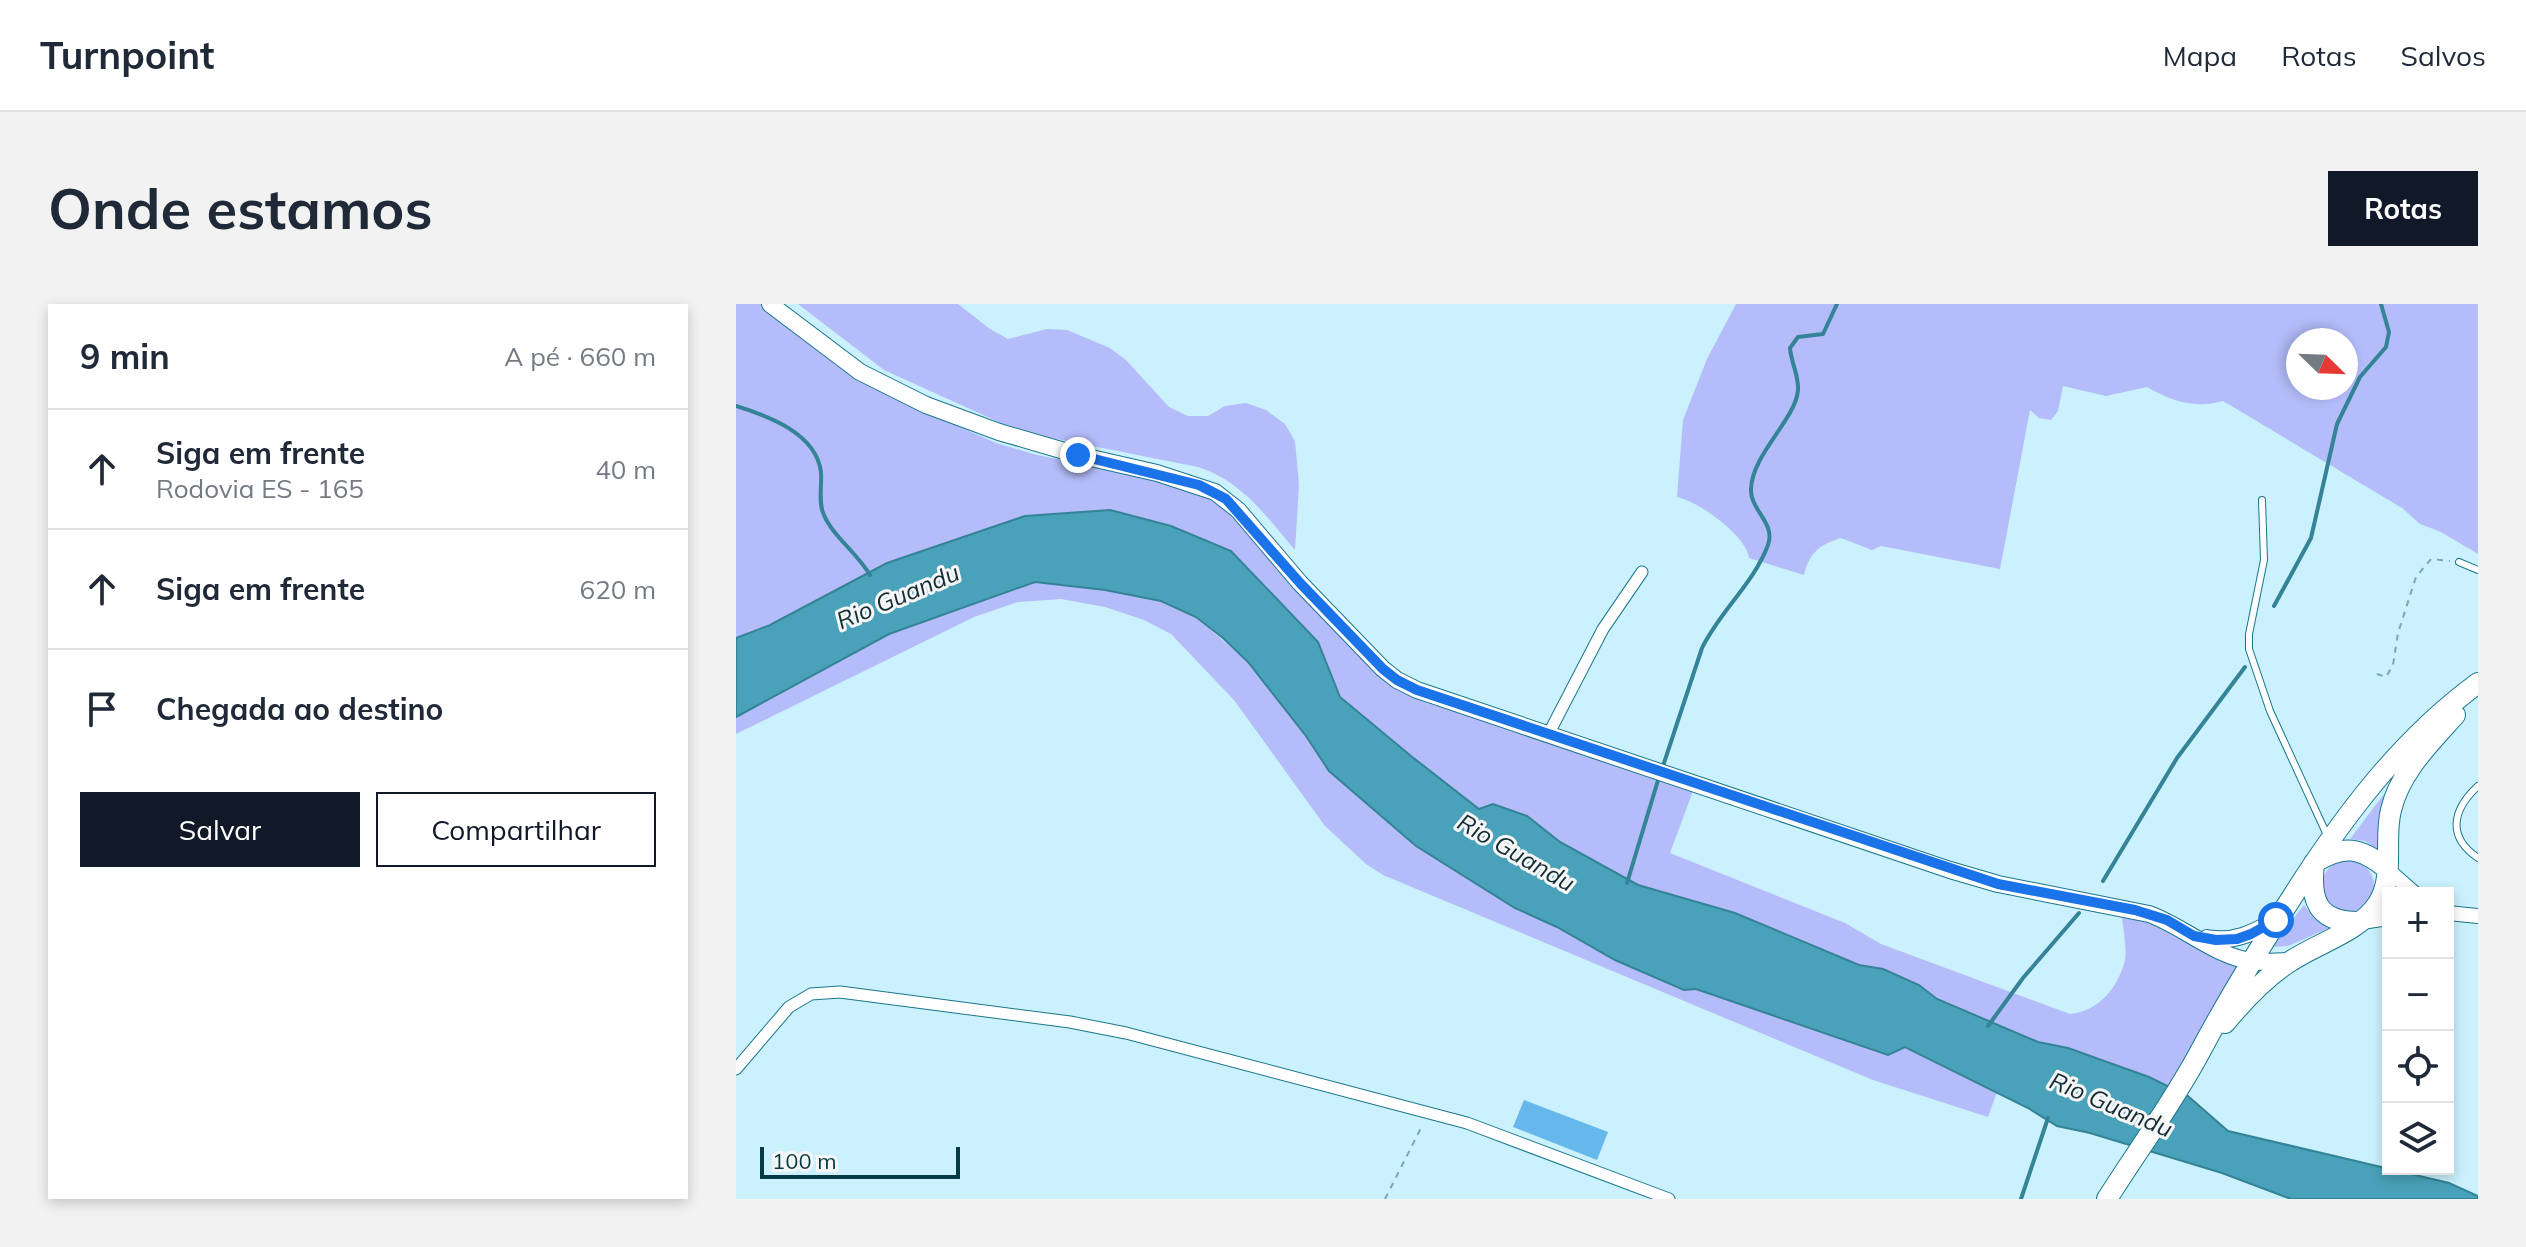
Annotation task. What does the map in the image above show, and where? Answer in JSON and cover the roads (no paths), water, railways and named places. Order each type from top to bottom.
[{"type":"highway","points":[[2107,1199],[2199,1054],[2276,920],[2330,839],[2371,785],[2422,730],[2478,683]]},
{"type":"highway","points":[[2199,1054],[2248,997],[2290,961],[2358,922],[2380,901],[2387,881],[2387,835],[2396,793],[2420,754],[2478,690]]},
{"type":"highway","points":[[2314,863],[2334,850],[2353,850],[2387,869]]},
{"type":"highway","points":[[2314,863],[2313,893],[2317,904],[2334,919],[2358,922]]},
{"type":"main road","points":[[770,304],[860,372],[926,405],[999,432],[1078,455],[1157,473],[1215,492],[1238,510],[1300,583],[1383,669],[1417,690],[1950,870],[2011,887],[2135,910],[2167,920],[2194,936],[2251,961],[2290,961]]},
{"type":"main road","points":[[2194,936],[2216,940],[2237,939],[2276,920]]},
{"type":"street","points":[[1549,733],[1603,629],[1642,572]]},
{"type":"street","points":[[2387,869],[2407,887]]},
{"type":"street","points":[[2454,914],[2478,916]]},
{"type":"street","points":[[2358,922],[2382,919]]},
{"type":"street","points":[[736,1069],[789,1007],[811,994],[840,992],[1070,1022],[1126,1033],[1429,1112],[1547,1151],[1669,1199]]},
{"type":"lane","points":[[2262,500],[2264,560],[2249,634],[2249,649],[2270,711],[2330,839]]},
{"type":"lane","points":[[2459,562],[2478,570]]},
{"type":"lane","points":[[2478,786],[2461,809],[2456,822],[2459,840],[2478,858]]},
{"type":"water","name":"Rio Guandu","points":[[1110,510],[1171,526],[1231,551],[1318,642],[1340,697],[1411,756],[1479,809],[1493,804],[1527,816],[1560,842],[1638,885],[1735,913],[1859,965],[1883,969],[1919,985],[1937,999],[2038,1042],[2068,1048],[2149,1077],[2188,1096],[2228,1131],[2382,1167],[2382,1175],[2415,1175],[2449,1183],[2478,1196],[2478,1199],[2291,1199],[2222,1173],[2057,1126],[2028,1108],[1905,1047],[1888,1055],[1696,989],[1684,990],[1615,960],[1557,927],[1515,908],[1416,846],[1329,771],[1306,736],[1248,662],[1196,617],[1161,601],[1105,590],[1035,582],[889,634],[736,717],[736,638],[770,625],[887,563],[1025,516]]},
{"type":"waterway","points":[[1662,769],[1702,648],[1754,572],[1768,545],[1769,530],[1754,504],[1751,489],[1758,463],[1795,401],[1798,385],[1790,348],[1798,337],[1823,334],[1837,304]]},
{"type":"waterway","points":[[2274,606],[2311,538],[2337,424],[2360,377],[2386,347],[2389,332],[2381,304]]},
{"type":"waterway","points":[[736,406],[789,428],[810,447],[821,472],[822,511],[833,530],[870,575]]},
{"type":"waterway","points":[[2103,881],[2177,758],[2245,667]]},
{"type":"waterway","points":[[1627,883],[1659,777]]},
{"type":"waterway","points":[[1988,1026],[2023,978],[2079,913]]},
{"type":"waterway","points":[[2021,1199],[2048,1118]]}]
